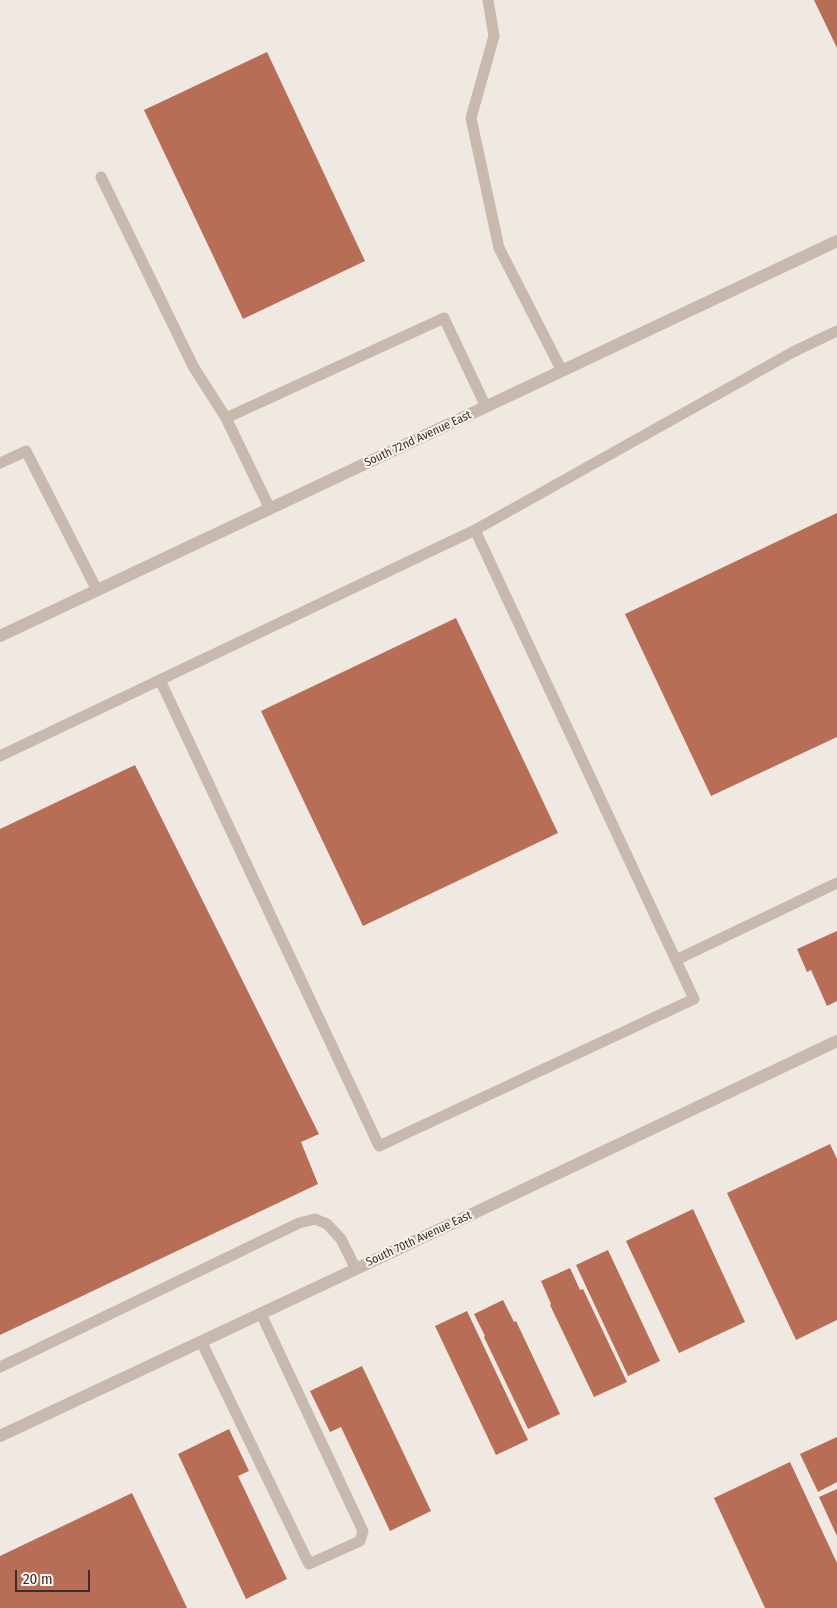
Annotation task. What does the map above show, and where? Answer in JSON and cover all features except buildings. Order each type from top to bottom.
[{"type":"street","name":"South 72nd Avenue East","points":[[0,636],[837,242]]},
{"type":"street","name":"South 70th Avenue East","points":[[0,1436],[837,1041]]},
{"type":"lane","points":[[488,0],[494,36],[471,118],[499,248],[562,371]]},
{"type":"lane","points":[[101,177],[193,366],[226,418],[270,509]]},
{"type":"lane","points":[[226,418],[444,318],[486,407]]},
{"type":"lane","points":[[0,756],[475,530],[793,352],[837,331]]},
{"type":"lane","points":[[0,463],[26,451],[97,590]]},
{"type":"lane","points":[[160,680],[380,1146],[694,999],[475,530]]},
{"type":"lane","points":[[676,960],[837,883]]},
{"type":"lane","points":[[0,1367],[299,1223],[315,1220],[327,1224],[340,1239],[356,1269]]},
{"type":"lane","points":[[201,1341],[309,1564],[360,1541],[363,1531],[260,1314]]}]
